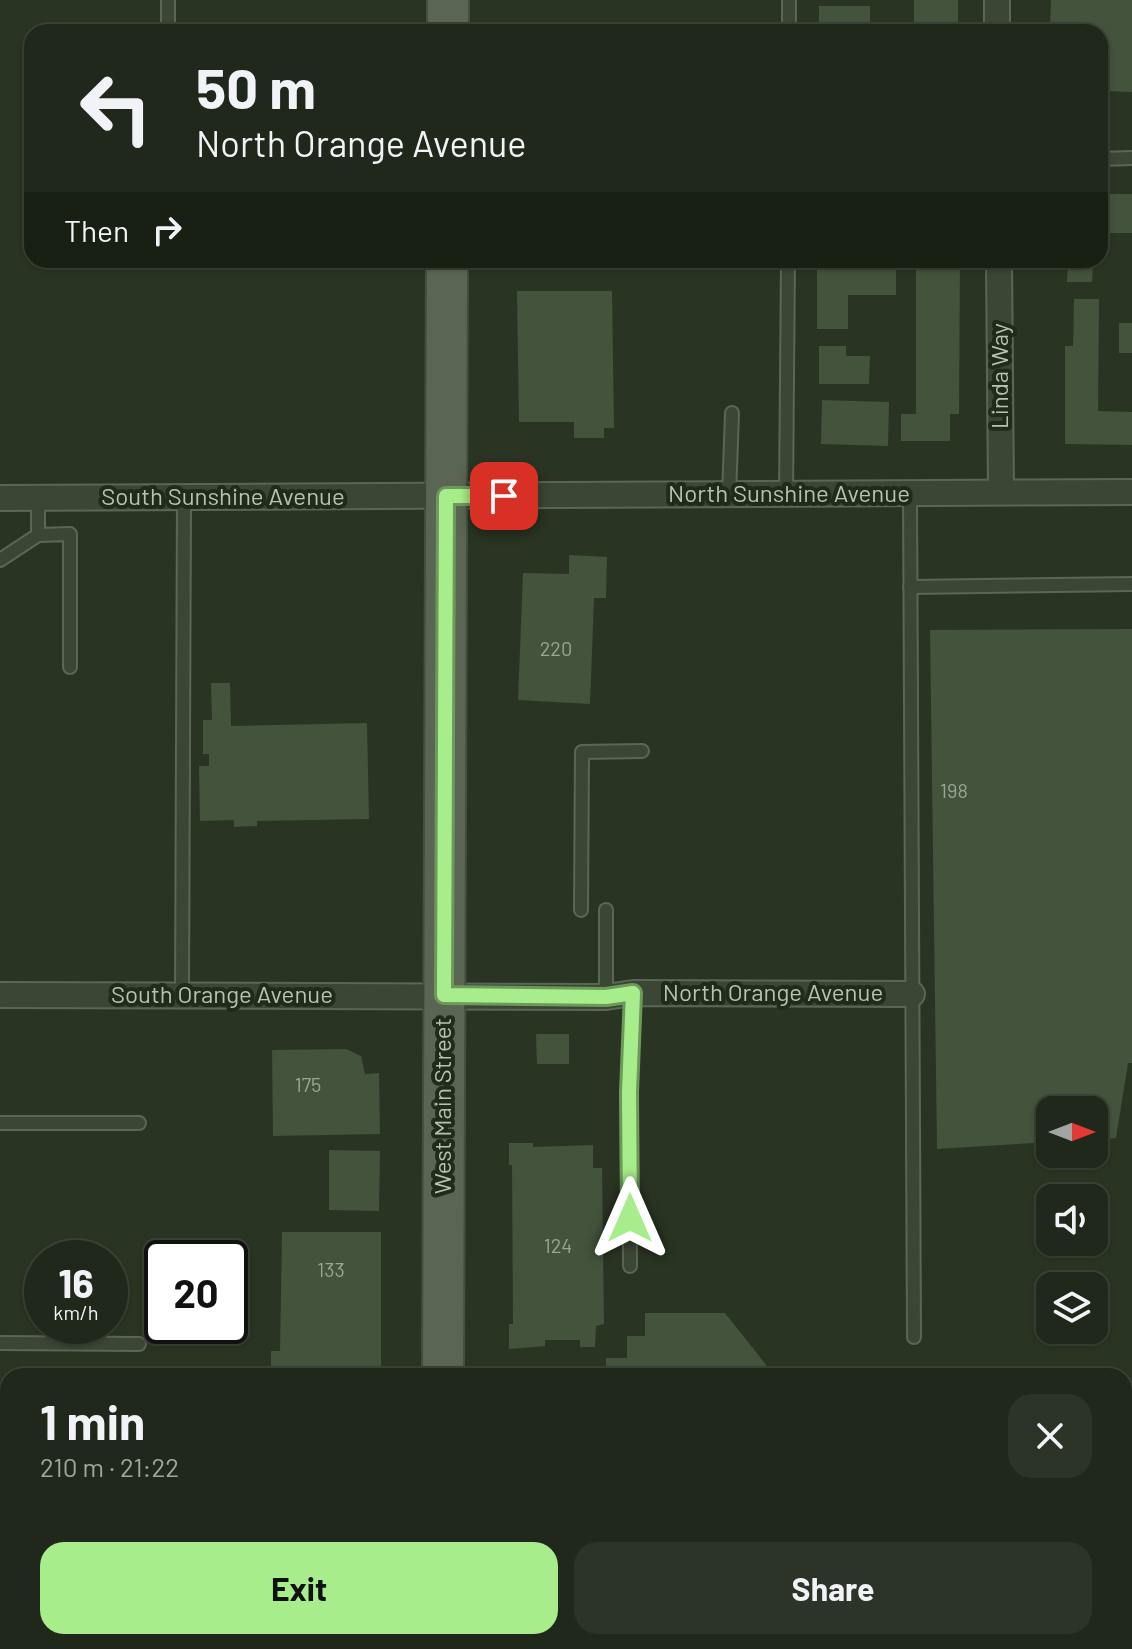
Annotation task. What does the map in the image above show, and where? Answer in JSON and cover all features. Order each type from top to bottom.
[{"type":"main road","points":[[448,0],[448,24]]},
{"type":"main road","name":"West Main Street","points":[[443,1368],[447,268]]},
{"type":"street","points":[[997,0],[997,24]]},
{"type":"street","name":"Linda Way","points":[[999,268],[1001,492]]},
{"type":"street","name":"North Sunshine Avenue","points":[[446,496],[1132,492]]},
{"type":"street","name":"South Sunshine Avenue","points":[[0,498],[446,496]]},
{"type":"street","name":"North Orange Avenue","points":[[606,997],[633,993],[912,994]]},
{"type":"street","name":"South Orange Avenue","points":[[0,995],[444,995]]},
{"type":"street","points":[[444,995],[606,997]]},
{"type":"lane","points":[[168,0],[168,24]]},
{"type":"lane","points":[[789,0],[789,24]]},
{"type":"lane","points":[[1108,159],[1132,158]]},
{"type":"lane","points":[[786,496],[788,268]]},
{"type":"lane","points":[[729,496],[732,413]]},
{"type":"lane","points":[[910,493],[914,1337]]},
{"type":"lane","points":[[38,498],[38,535]]},
{"type":"lane","points":[[182,995],[184,498]]},
{"type":"lane","points":[[0,560],[38,535],[70,534],[70,667]]},
{"type":"lane","points":[[910,587],[1132,584]]},
{"type":"lane","points":[[581,910],[582,752],[642,751]]},
{"type":"lane","points":[[606,910],[606,997]]},
{"type":"lane","points":[[630,1266],[629,1092],[633,993]]},
{"type":"lane","points":[[0,1123],[139,1123]]},
{"type":"lane","points":[[0,1343],[139,1344]]},
{"type":"building","points":[[914,0],[958,0],[958,24],[914,24]]},
{"type":"building","points":[[1051,0],[1132,0],[1132,92],[1108,91],[1108,24],[1050,24]]},
{"type":"building","points":[[819,6],[870,6],[870,24],[819,24]]},
{"type":"building","points":[[1108,194],[1132,194],[1132,233],[1108,233]]},
{"type":"building","points":[[817,268],[896,268],[896,295],[848,295],[848,329],[817,329]]},
{"type":"building","points":[[916,268],[960,268],[959,414],[950,414],[950,441],[901,441],[901,414],[916,414]]},
{"type":"building","points":[[1068,268],[1093,268],[1092,282],[1067,282]]},
{"type":"building","points":[[517,291],[612,291],[614,428],[604,428],[604,438],[574,438],[574,422],[519,422]]},
{"type":"building","points":[[1074,299],[1099,299],[1098,411],[1132,412],[1132,445],[1065,444],[1065,346],[1073,346]]},
{"type":"building","points":[[1119,323],[1132,323],[1132,353],[1119,353]]},
{"type":"building","points":[[819,346],[846,346],[846,356],[870,356],[869,384],[819,384]]},
{"type":"building","points":[[822,400],[889,402],[888,446],[821,444]]},
{"type":"building","points":[[569,555],[607,557],[606,598],[594,598],[590,704],[518,700],[523,573],[569,574]]},
{"type":"building","points":[[1132,629],[1132,1063],[1128,1063],[1116,1138],[1108,1139],[1108,1096],[1036,1096],[1036,1143],[937,1149],[930,630]]},
{"type":"building","points":[[211,683],[230,683],[231,726],[367,723],[369,819],[257,821],[257,826],[234,827],[234,820],[200,821],[199,766],[209,766],[209,754],[203,754],[203,720],[212,720]]},
{"type":"building","points":[[536,1034],[569,1034],[569,1064],[537,1064]]},
{"type":"building","points":[[346,1049],[361,1056],[365,1074],[379,1073],[380,1134],[273,1136],[272,1050]]},
{"type":"building","points":[[509,1143],[533,1143],[533,1147],[593,1145],[593,1168],[602,1168],[604,1324],[596,1326],[595,1347],[580,1347],[580,1340],[545,1340],[545,1346],[509,1349],[509,1324],[513,1324],[512,1165],[509,1165]]},
{"type":"building","points":[[329,1150],[380,1151],[379,1211],[329,1210]]},
{"type":"building","points":[[282,1232],[381,1232],[381,1368],[271,1368],[271,1351],[280,1351]]},
{"type":"building","points":[[645,1313],[725,1313],[769,1368],[606,1368],[606,1358],[627,1358],[627,1336],[645,1336]]},
{"type":"route","points":[[504,496],[446,496],[444,995],[606,997],[633,993],[629,1092],[630,1218]]}]
